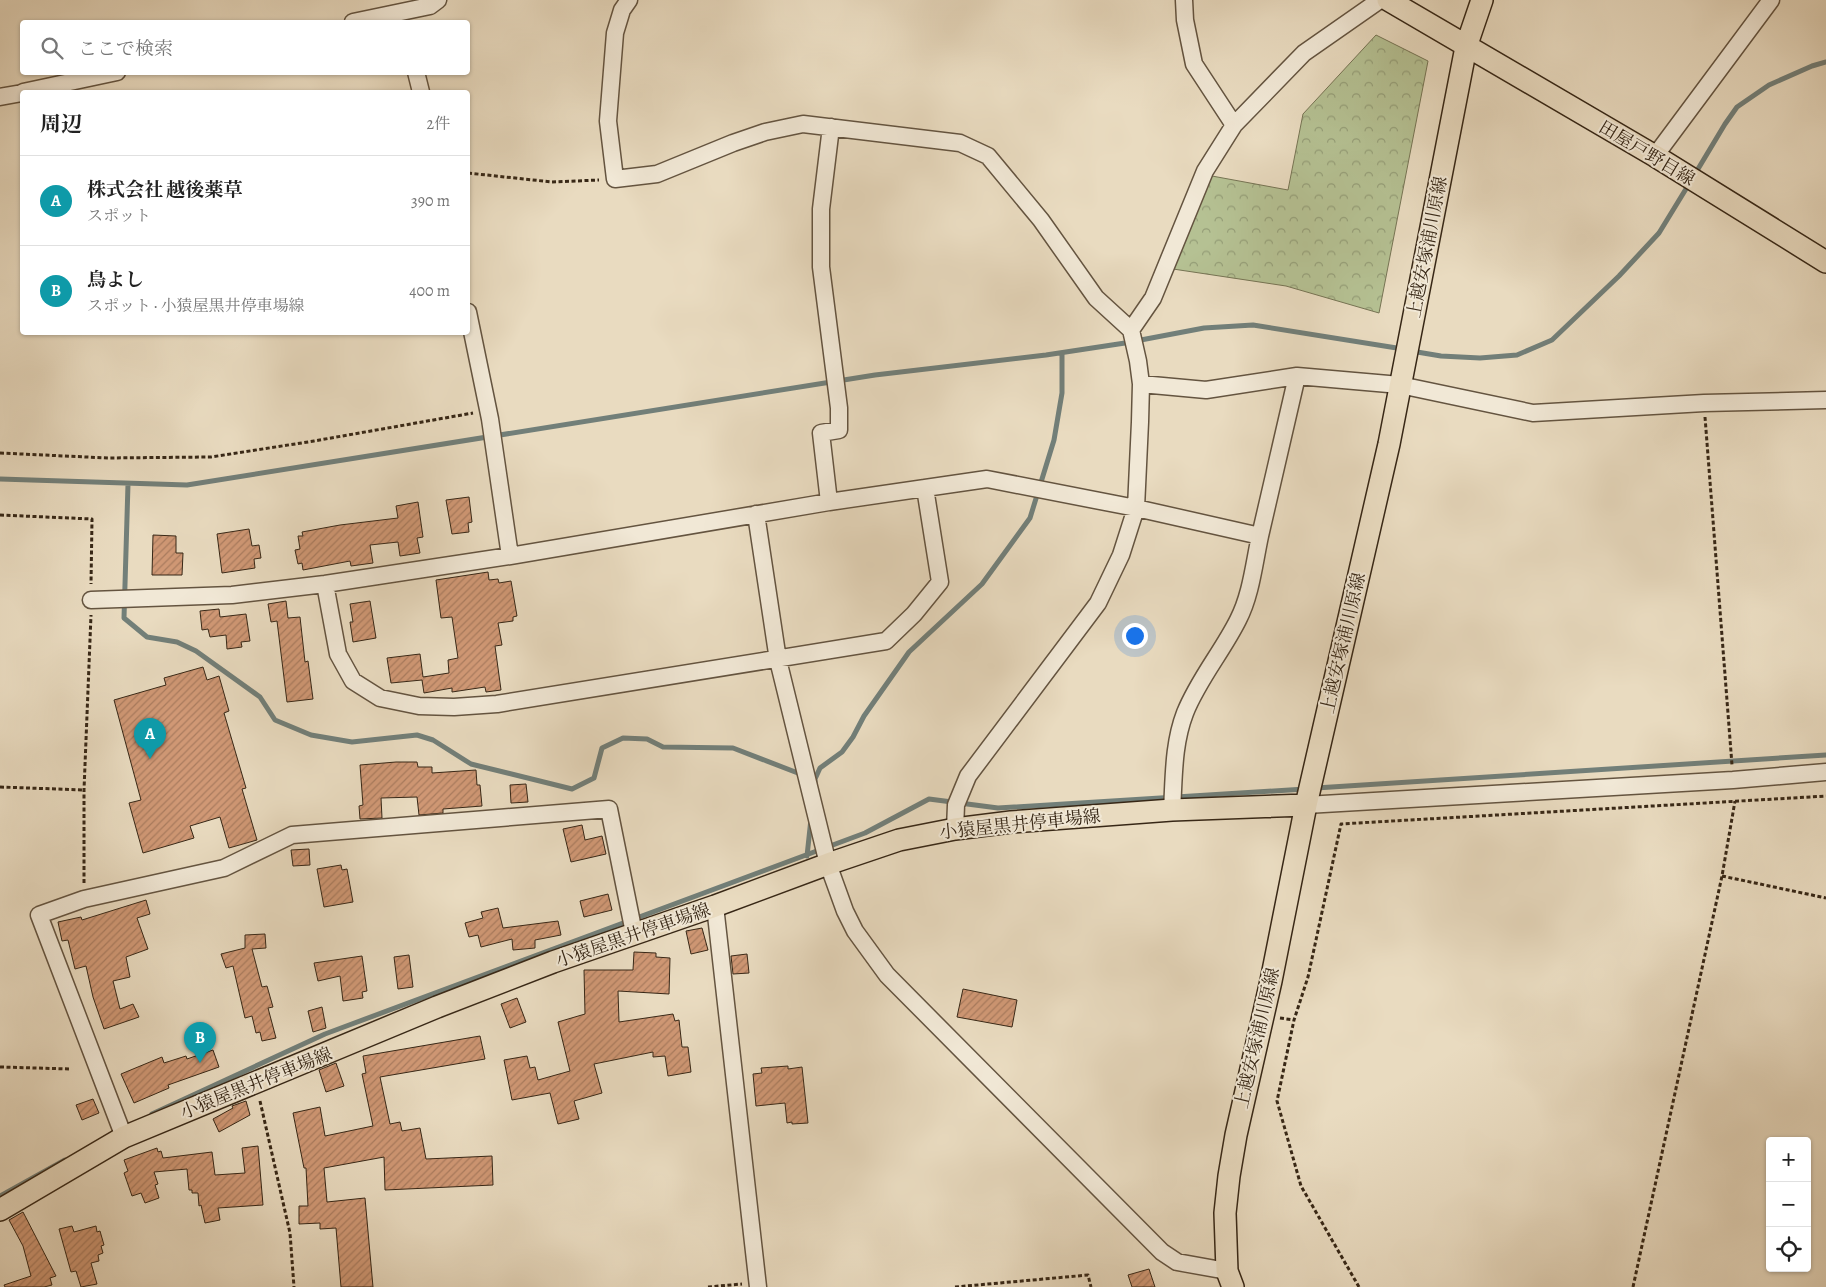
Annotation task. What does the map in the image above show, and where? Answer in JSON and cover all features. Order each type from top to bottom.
[{"type":"main road","name":"田屋戸野目線","points":[[1388,0],[1654,156],[1826,262]]},
{"type":"main road","name":"上越安塚浦川原線","points":[[1230,1279],[1225,1243],[1225,1213],[1236,1135],[1271,981],[1306,805],[1389,444],[1466,47],[1482,0]]},
{"type":"main road","name":"小猿屋黒井停車場線","points":[[0,1210],[124,1137],[437,1007],[634,933],[899,840],[955,829],[1011,822],[1172,810],[1306,805]]},
{"type":"street","points":[[362,20],[430,6],[438,0]]},
{"type":"street","points":[[629,0],[622,10],[615,33],[608,121],[615,179],[657,174],[732,143],[765,132],[802,124],[960,143],[988,156],[1041,220],[1096,298],[1131,330],[1141,384],[1136,508],[1121,555],[1098,603],[968,776],[956,805],[955,829]]},
{"type":"street","points":[[1184,0],[1185,20],[1194,64],[1234,125]]},
{"type":"street","points":[[1131,330],[1152,298],[1204,171],[1234,125],[1304,53],[1380,0]]},
{"type":"street","points":[[1654,156],[1771,0]]},
{"type":"street","points":[[37,90],[104,75]]},
{"type":"street","points":[[417,75],[420,90]]},
{"type":"street","points":[[0,97],[20,94]]},
{"type":"street","points":[[829,502],[821,433],[838,430],[839,408],[821,267],[821,209],[831,127]]},
{"type":"street","points":[[470,321],[490,415],[510,556]]},
{"type":"street","points":[[1172,810],[1176,742],[1185,713],[1238,620],[1248,594],[1297,376]]},
{"type":"street","points":[[1141,384],[1206,390],[1297,376],[1400,385],[1533,413],[1826,400]]},
{"type":"street","points":[[91,600],[232,595],[325,584],[510,556],[829,502],[987,479],[1136,508],[1260,536]]},
{"type":"street","points":[[325,584],[338,654],[353,681],[380,698],[419,706],[454,707],[497,704],[778,660],[886,641],[914,614],[940,582],[925,488]]},
{"type":"street","points":[[756,514],[778,660],[828,864],[845,911],[855,931],[888,975],[1162,1252],[1177,1262],[1230,1279]]},
{"type":"street","points":[[1306,805],[1734,780],[1826,772]]},
{"type":"street","points":[[124,1137],[40,915],[84,899],[224,868],[292,835],[609,809],[634,933]]},
{"type":"street","points":[[715,906],[758,1285]]},
{"type":"path","points":[[470,173],[552,182],[615,179]]},
{"type":"path","points":[[1633,1287],[1722,876],[1735,802],[1704,404]]},
{"type":"path","points":[[0,454],[108,458],[211,456],[490,415]]},
{"type":"path","points":[[0,515],[92,519],[84,790],[84,899]]},
{"type":"path","points":[[0,787],[84,790]]},
{"type":"path","points":[[1359,1287],[1301,1186],[1276,1101],[1294,1020],[1308,977],[1341,824],[1826,796]]},
{"type":"path","points":[[1722,876],[1826,898]]},
{"type":"path","points":[[0,1067],[71,1069]]},
{"type":"path","points":[[256,1083],[290,1233],[294,1287]]},
{"type":"path","points":[[955,1287],[1088,1276],[1090,1287]]},
{"type":"path","points":[[708,1287],[758,1285]]},
{"type":"green space","points":[[1376,35],[1428,61],[1379,313],[1286,286],[1173,269],[1212,176],[1288,190],[1303,114]]},
{"type":"building","points":[[469,497],[472,522],[468,523],[469,532],[452,534],[446,500]]},
{"type":"building","points":[[418,502],[423,537],[417,538],[420,553],[400,556],[398,542],[370,545],[373,563],[351,566],[350,561],[303,570],[302,563],[298,564],[295,550],[300,549],[298,536],[303,536],[302,532],[398,518],[396,506]]},
{"type":"building","points":[[249,529],[252,546],[259,545],[261,558],[254,559],[255,568],[222,573],[217,534]]},
{"type":"building","points":[[153,535],[176,536],[176,553],[183,553],[182,575],[152,575]]},
{"type":"building","points":[[488,572],[489,580],[498,579],[499,583],[511,581],[517,616],[513,617],[513,621],[498,623],[502,645],[495,646],[501,690],[486,692],[485,687],[452,692],[452,688],[424,693],[422,680],[391,683],[387,658],[420,654],[423,677],[449,673],[448,660],[458,658],[452,617],[441,618],[436,580]]},
{"type":"building","points":[[286,601],[288,618],[300,617],[305,662],[308,661],[313,699],[287,702],[277,621],[271,622],[268,604]]},
{"type":"building","points":[[370,601],[376,638],[353,642],[350,622],[353,622],[350,604]]},
{"type":"building","points":[[219,609],[220,617],[246,614],[250,641],[241,642],[242,647],[227,649],[226,635],[210,637],[208,629],[202,630],[200,611]]},
{"type":"building","points":[[203,667],[207,680],[219,676],[229,711],[224,713],[246,788],[242,789],[257,840],[229,848],[220,817],[190,826],[194,838],[143,853],[129,803],[141,800],[114,700],[166,685],[164,678]]},
{"type":"building","points":[[417,762],[418,767],[432,767],[432,773],[476,770],[482,806],[443,809],[443,813],[419,815],[417,797],[381,798],[382,818],[360,819],[359,806],[363,805],[360,765]]},
{"type":"building","points":[[526,784],[528,802],[511,803],[510,785]]},
{"type":"building","points":[[582,825],[585,840],[602,836],[606,854],[571,862],[563,829]]},
{"type":"building","points":[[309,849],[310,865],[293,866],[291,850]]},
{"type":"building","points":[[341,865],[342,870],[347,869],[353,902],[324,907],[317,869]]},
{"type":"building","points":[[608,894],[612,910],[584,917],[580,901]]},
{"type":"building","points":[[146,900],[150,914],[137,918],[148,949],[126,957],[130,977],[113,981],[120,1009],[133,1004],[139,1017],[104,1029],[93,997],[86,966],[75,969],[68,940],[62,941],[58,922],[81,917],[82,920]]},
{"type":"building","points":[[498,908],[503,928],[558,921],[561,935],[535,940],[535,948],[513,950],[512,939],[481,947],[478,935],[469,937],[465,923],[483,918],[481,912]]},
{"type":"building","points":[[702,928],[708,950],[691,954],[686,931]]},
{"type":"building","points":[[265,934],[266,948],[252,949],[262,987],[267,986],[273,1007],[268,1008],[276,1038],[262,1041],[260,1032],[256,1033],[252,1016],[245,1018],[233,966],[226,968],[221,954],[245,948],[245,935]]},
{"type":"building","points":[[634,952],[656,953],[656,957],[670,958],[669,994],[618,991],[619,1022],[673,1014],[675,1021],[679,1020],[682,1047],[688,1047],[691,1072],[668,1076],[665,1056],[653,1057],[653,1052],[594,1064],[602,1093],[574,1101],[579,1119],[558,1124],[550,1093],[512,1100],[504,1060],[527,1056],[530,1068],[535,1067],[538,1080],[570,1071],[558,1022],[585,1014],[584,970],[633,970]]},
{"type":"building","points":[[747,954],[749,973],[733,974],[731,956]]},
{"type":"building","points":[[409,955],[413,987],[398,989],[394,957]]},
{"type":"building","points":[[362,956],[367,991],[362,992],[363,998],[343,1001],[340,976],[318,981],[314,963]]},
{"type":"building","points":[[963,989],[1017,1000],[1012,1027],[957,1017]]},
{"type":"building","points":[[517,998],[526,1022],[510,1028],[501,1004]]},
{"type":"building","points":[[322,1007],[326,1028],[313,1032],[308,1011]]},
{"type":"building","points":[[480,1036],[485,1059],[380,1077],[390,1124],[400,1122],[402,1131],[420,1128],[426,1159],[492,1156],[493,1185],[385,1190],[384,1157],[324,1168],[327,1202],[365,1198],[373,1287],[341,1287],[336,1228],[320,1229],[320,1223],[299,1224],[299,1206],[308,1206],[306,1168],[304,1168],[293,1113],[320,1107],[325,1136],[373,1126],[362,1074],[366,1073],[363,1056]]},
{"type":"building","points":[[213,1050],[219,1067],[168,1085],[169,1088],[134,1103],[121,1074],[162,1057],[164,1063],[186,1056],[187,1059]]},
{"type":"building","points":[[336,1063],[344,1086],[326,1092],[319,1070]]},
{"type":"building","points":[[788,1066],[788,1069],[802,1067],[808,1123],[787,1123],[785,1103],[756,1106],[753,1074],[762,1073],[761,1068]]},
{"type":"building","points":[[93,1099],[99,1113],[82,1120],[76,1105]]},
{"type":"building","points":[[246,1101],[250,1115],[219,1132],[213,1119],[233,1108],[232,1106]]},
{"type":"building","points":[[258,1146],[263,1205],[218,1208],[220,1220],[205,1223],[201,1205],[199,1206],[198,1193],[192,1193],[192,1190],[189,1190],[187,1169],[154,1172],[158,1184],[155,1185],[159,1198],[145,1203],[141,1193],[132,1196],[124,1173],[128,1171],[124,1160],[157,1148],[158,1152],[161,1151],[163,1158],[212,1152],[215,1175],[245,1173],[242,1148]]},
{"type":"building","points":[[23,1212],[56,1276],[50,1278],[52,1285],[44,1287],[5,1287],[4,1285],[31,1276],[23,1246],[9,1220]]},
{"type":"building","points":[[72,1226],[74,1232],[96,1226],[97,1232],[100,1231],[104,1245],[101,1246],[103,1253],[98,1255],[99,1261],[91,1263],[97,1284],[81,1287],[76,1271],[71,1272],[59,1229]]},
{"type":"building","points":[[1149,1269],[1155,1287],[1132,1287],[1128,1275]]},
{"type":"waterway","points":[[1695,174],[1737,107],[1769,85],[1812,66],[1826,62]]},
{"type":"waterway","points":[[1411,351],[1441,356],[1480,358],[1517,355],[1552,340],[1619,276],[1659,233],[1689,184]]},
{"type":"waterway","points":[[0,479],[187,485],[875,375],[1046,355],[1204,328],[1253,325],[1403,349]]},
{"type":"waterway","points":[[815,785],[815,779],[820,768],[842,752],[853,737],[864,716],[909,652],[982,584],[1030,518],[1054,440],[1062,393],[1062,353]]},
{"type":"waterway","points":[[128,484],[124,618],[147,637],[177,642],[196,651],[260,697],[275,720],[311,735],[352,742],[417,735],[433,740],[471,764],[572,789],[594,778],[602,748],[623,738],[647,739],[663,747],[733,748],[803,775]]},
{"type":"waterway","points":[[1316,788],[1826,755]]},
{"type":"waterway","points":[[152,1114],[325,1034],[865,833],[929,799],[998,808],[1305,789]]},
{"type":"waterway","points":[[807,856],[811,819]]},
{"type":"waterway","points":[[0,1196],[65,1160]]},
{"type":"place","name":"株式会社 越後薬草","points":[[150,759]]},
{"type":"place","name":"鳥よし","points":[[200,1063]]}]
